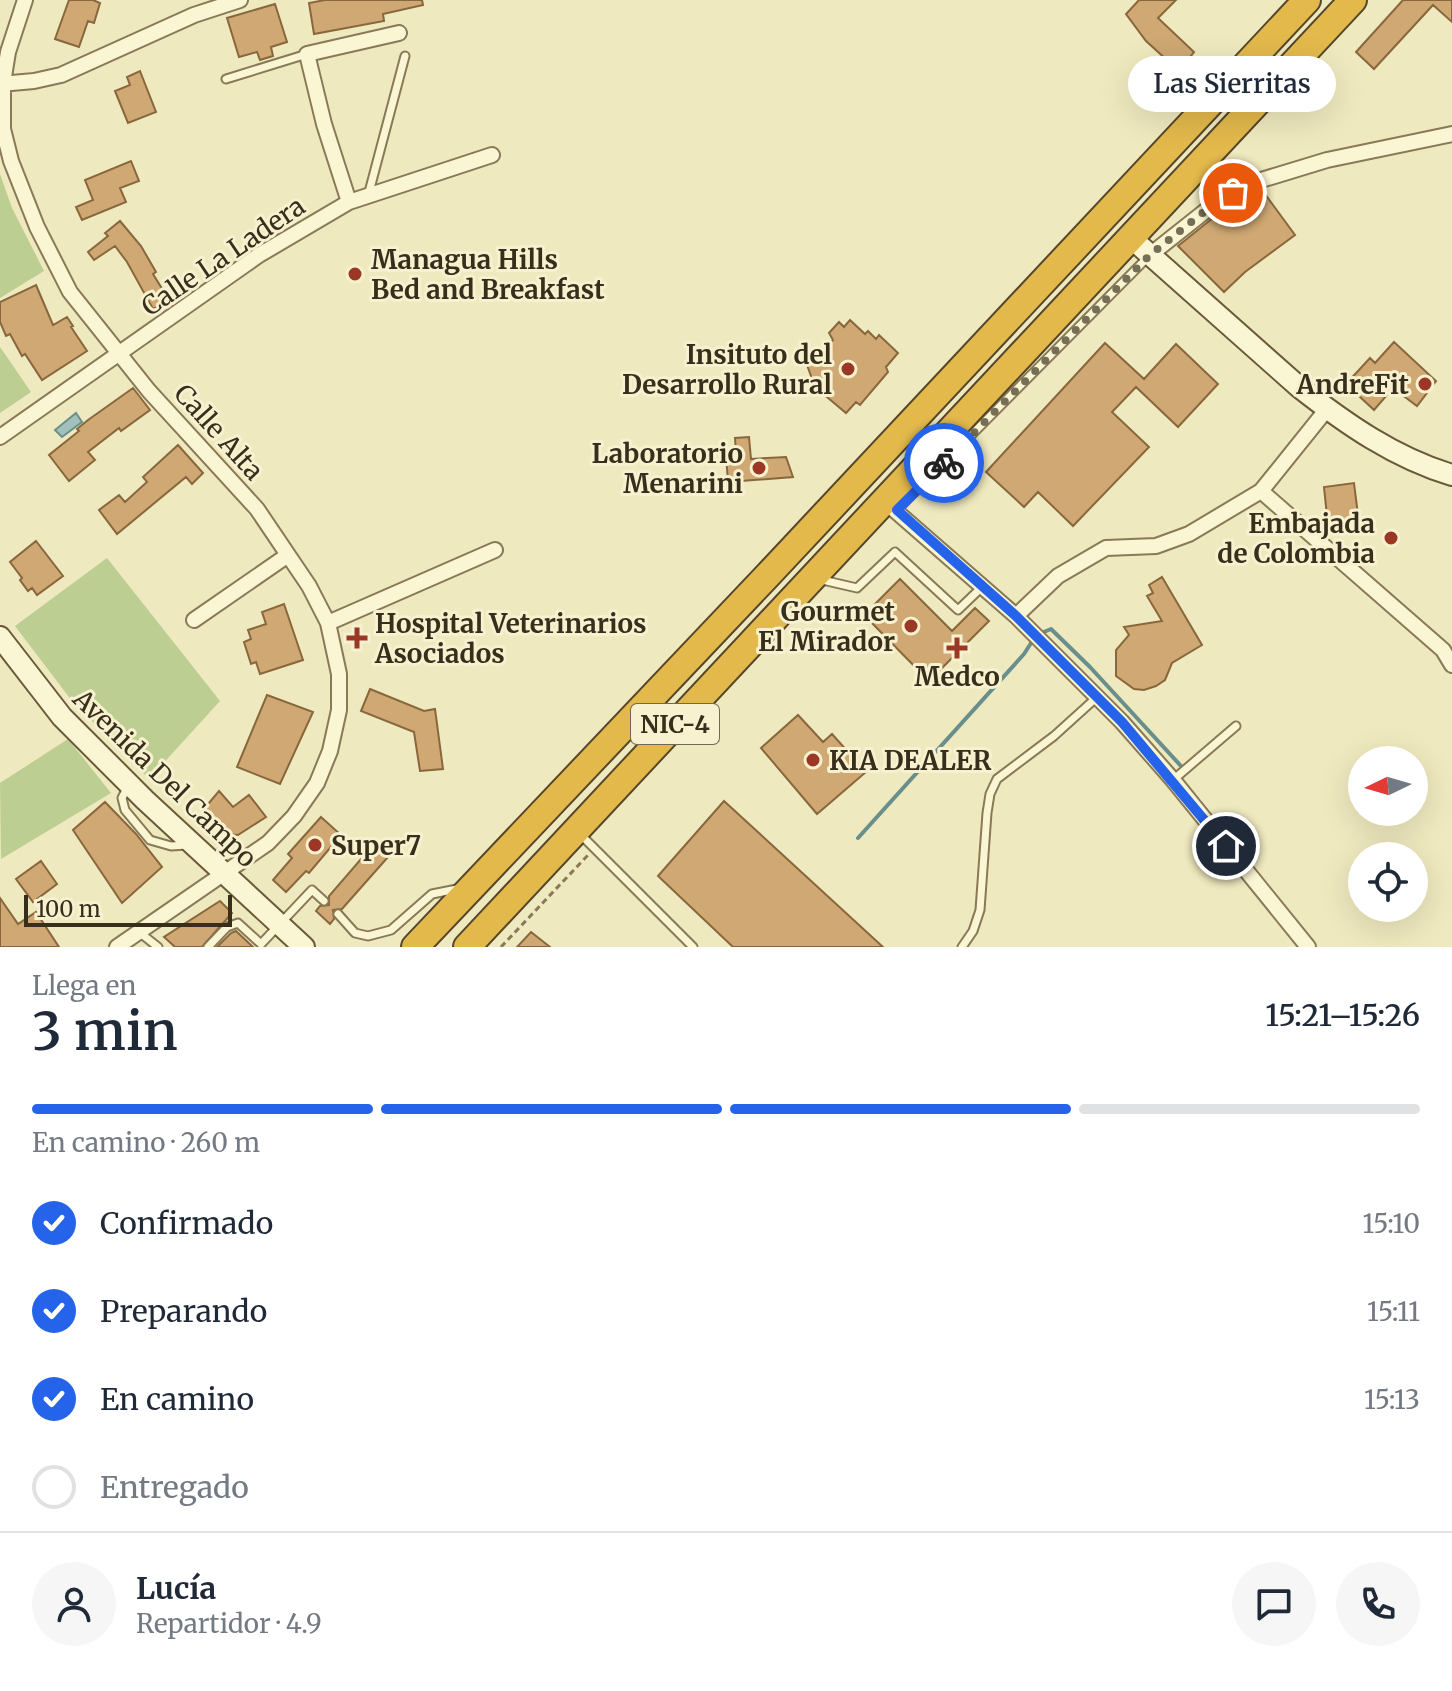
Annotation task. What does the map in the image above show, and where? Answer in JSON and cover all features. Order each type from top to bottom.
[{"type":"highway","name":"NIC-4","points":[[415,947],[1307,0]]},
{"type":"highway","name":"NIC-4","points":[[467,947],[492,919],[585,839],[811,578],[890,505],[1130,237],[1353,0]]},
{"type":"highway","points":[[768,575],[825,543],[867,502],[890,505],[891,476],[941,418],[958,386],[962,368]]},
{"type":"highway","points":[[452,947],[492,919]]},
{"type":"street","name":"Calle Alta","points":[[25,0],[8,52],[2,84],[3,129],[11,161],[37,227],[70,292],[149,391],[257,509],[309,586],[328,623],[339,674],[339,710],[330,751],[317,783],[294,816],[268,843],[117,947]]},
{"type":"street","points":[[2,84],[61,75],[194,15],[240,0]]},
{"type":"street","points":[[349,202],[324,124],[307,54],[399,33]]},
{"type":"street","points":[[1150,255],[1218,201],[1248,184],[1327,160],[1452,134]]},
{"type":"street","name":"Calle La Ladera","points":[[0,437],[259,255],[349,202],[492,155]]},
{"type":"street","points":[[1130,237],[1327,409],[1375,442],[1452,475]]},
{"type":"street","points":[[1016,616],[1058,576],[1106,548],[1156,546],[1189,534],[1261,491],[1327,409]]},
{"type":"street","points":[[1261,491],[1443,650],[1452,665]]},
{"type":"street","points":[[890,505],[1016,616],[1122,722],[1308,947]]},
{"type":"street","points":[[328,623],[495,550]]},
{"type":"street","points":[[194,620],[288,555]]},
{"type":"street","name":"Avenida Del Campo","points":[[0,637],[62,717],[129,784],[304,947]]},
{"type":"street","points":[[1286,947],[1297,935]]},
{"type":"lane","points":[[226,79],[307,54]]},
{"type":"lane","points":[[367,198],[405,56]]},
{"type":"lane","points":[[890,505],[1150,255]]},
{"type":"lane","points":[[811,578],[857,588],[895,552],[958,610],[982,586]]},
{"type":"lane","points":[[962,947],[973,931],[980,910],[987,813],[990,794],[997,779],[1054,736],[1096,698]]},
{"type":"lane","points":[[1173,780],[1236,726]]},
{"type":"lane","points":[[585,839],[693,947]]},
{"type":"lane","points":[[338,914],[355,933],[368,936],[391,930],[432,894],[473,886]]},
{"type":"lane","points":[[208,947],[227,927],[238,923],[262,946],[278,924],[312,890],[324,901]]},
{"type":"lane","points":[[139,932],[158,947]]},
{"type":"path","points":[[501,947],[585,839]]},
{"type":"green space","points":[[0,174],[12,208],[44,271],[0,298]]},
{"type":"green space","points":[[0,347],[31,392],[0,413]]},
{"type":"green space","points":[[107,558],[220,701],[149,779],[72,701],[15,626]]},
{"type":"green space","points":[[68,739],[111,793],[1,859],[0,783]]},
{"type":"water","points":[[76,413],[82,422],[62,437],[55,430]]},
{"type":"building","points":[[69,0],[100,3],[94,23],[88,21],[79,47],[55,39]]},
{"type":"building","points":[[325,0],[422,0],[423,5],[383,14],[384,21],[314,34],[309,3]]},
{"type":"building","points":[[1139,0],[1176,0],[1158,18],[1194,52],[1179,71],[1146,41],[1126,14]]},
{"type":"building","points":[[1403,0],[1452,0],[1452,22],[1433,5],[1374,69],[1356,52]]},
{"type":"building","points":[[275,4],[287,42],[271,47],[273,56],[260,60],[257,52],[239,57],[227,18]]},
{"type":"building","points":[[140,71],[156,112],[128,123],[115,91],[130,85],[127,77]]},
{"type":"building","points":[[131,161],[139,181],[120,188],[126,202],[82,220],[76,207],[93,200],[85,180]]},
{"type":"building","points":[[1262,190],[1295,235],[1245,272],[1224,292],[1178,246],[1224,209]]},
{"type":"building","points":[[120,221],[141,246],[169,300],[153,309],[115,246],[94,260],[88,252],[108,236],[105,233]]},
{"type":"building","points":[[36,285],[53,325],[67,317],[87,351],[42,380],[25,354],[22,356],[10,334],[6,336],[0,322],[0,302]]},
{"type":"building","name":"Insituto del Desarrollo Rural","points":[[850,320],[865,334],[868,331],[876,339],[879,335],[898,353],[886,367],[888,372],[860,405],[856,402],[846,413],[815,387],[807,365],[833,340],[829,333],[839,322],[844,327]]},
{"type":"building","points":[[1394,342],[1436,381],[1417,406],[1393,388],[1374,410],[1346,384],[1370,358],[1375,363]]},
{"type":"building","points":[[1105,343],[1144,379],[1176,344],[1218,384],[1178,427],[1136,387],[1112,412],[1149,447],[1073,526],[1038,492],[1024,507],[986,472]]},
{"type":"building","points":[[133,388],[150,410],[121,431],[119,428],[88,452],[95,460],[69,481],[49,455],[88,420]]},
{"type":"building","name":"Laboratorio Menarini","points":[[749,437],[751,459],[786,457],[793,477],[728,482],[726,455],[736,454],[735,438]]},
{"type":"building","points":[[178,445],[203,473],[192,484],[186,477],[117,534],[99,510],[119,495],[125,502],[147,482],[143,477]]},
{"type":"building","points":[[1354,483],[1359,523],[1328,526],[1324,487]]},
{"type":"building","points":[[36,541],[63,576],[37,595],[32,588],[28,591],[10,562]]},
{"type":"building","points":[[1162,577],[1202,645],[1172,663],[1165,680],[1156,686],[1134,689],[1116,676],[1116,650],[1129,635],[1124,627],[1162,621],[1147,596],[1153,593],[1149,585]]},
{"type":"building","name":"Gourmet El Mirador","points":[[900,579],[952,631],[975,608],[989,621],[929,681],[864,615]]},
{"type":"building","points":[[284,604],[303,660],[260,674],[256,662],[251,664],[244,642],[251,639],[248,630],[266,624],[262,612]]},
{"type":"building","points":[[370,689],[424,711],[435,709],[443,769],[420,771],[414,732],[361,711]]},
{"type":"building","points":[[267,695],[313,712],[280,784],[237,767]]},
{"type":"building","name":"KIA DEALER","points":[[798,715],[823,742],[832,734],[866,772],[817,814],[761,748]]},
{"type":"building","points":[[219,791],[233,807],[249,795],[266,817],[238,835],[227,834],[203,810]]},
{"type":"building","points":[[724,801],[883,947],[733,947],[658,876]]},
{"type":"building","points":[[105,802],[162,867],[122,903],[73,830]]},
{"type":"building","name":"Super7","points":[[321,817],[341,835],[309,873],[306,871],[286,892],[273,880],[292,858],[288,854]]},
{"type":"building","points":[[374,844],[388,857],[342,909],[333,910],[334,919],[330,924],[316,911],[320,906],[329,905],[329,896]]},
{"type":"building","points":[[41,861],[57,884],[33,902],[16,879]]},
{"type":"building","points":[[0,898],[18,924],[36,912],[59,947],[0,947]]},
{"type":"building","points":[[220,901],[232,913],[202,947],[175,947],[164,937]]},
{"type":"building","points":[[236,931],[253,947],[217,947],[231,933]]},
{"type":"building","points":[[531,932],[550,947],[517,947]]},
{"type":"waterway","points":[[1039,634],[1051,629],[1181,766]]},
{"type":"waterway","points":[[858,838],[1024,654],[1033,640]]},
{"type":"way so far","points":[[944,463],[1150,255],[1218,201],[1233,193]]},
{"type":"place","name":"Las Sierritas","points":[[1233,193]]},
{"type":"place","name":"Managua Hills Bed and Breakfast","points":[[355,274]]},
{"type":"place","name":"Insituto del Desarrollo Rural","points":[[848,369]]},
{"type":"place","name":"AndreFit","points":[[1425,384]]},
{"type":"place","name":"Laboratorio Menarini","points":[[759,468]]},
{"type":"place","name":"Embajada de Colombia","points":[[1391,538]]},
{"type":"place","name":"Gourmet El Mirador","points":[[911,626]]},
{"type":"place","name":"Hospital Veterinarios Asociados","points":[[357,638]]},
{"type":"place","name":"Medco","points":[[957,648]]},
{"type":"place","name":"KIA DEALER","points":[[813,760]]},
{"type":"place","name":"Super7","points":[[315,845]]},
{"type":"route","points":[[944,463],[897,510],[1016,616],[1122,722],[1226,846]]}]
